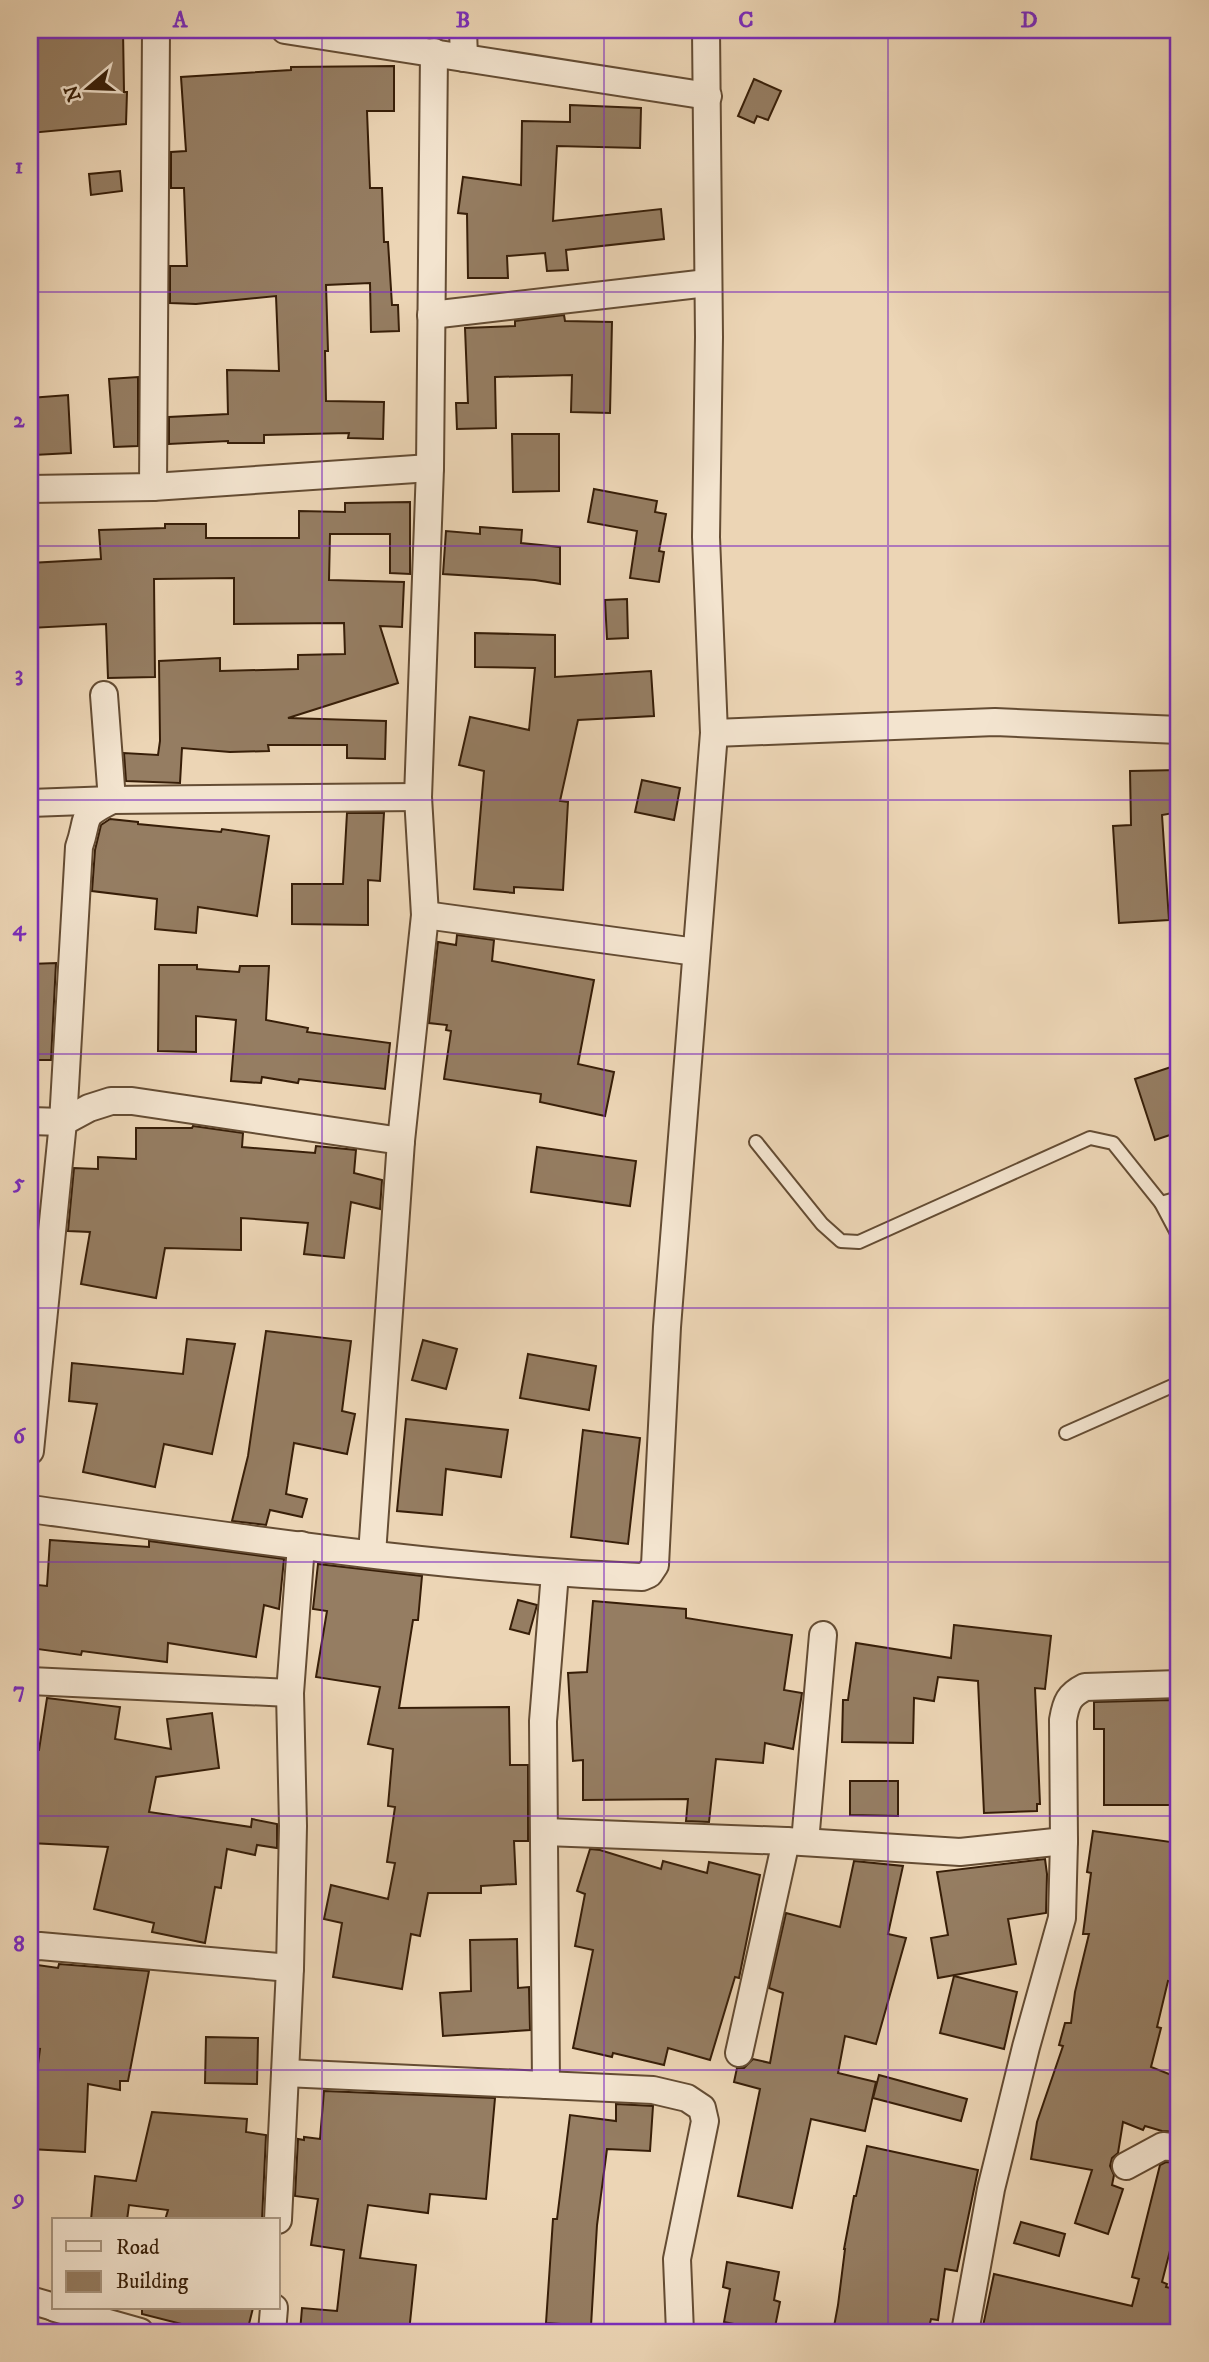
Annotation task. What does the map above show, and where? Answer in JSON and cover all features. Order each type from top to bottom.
[{"type":"street","points":[[153,487],[156,30]]},
{"type":"street","points":[[285,30],[708,96]]},
{"type":"street","points":[[463,30],[464,58]]},
{"type":"street","points":[[30,1509],[372,1554],[555,1573],[642,1577],[649,1574],[654,1565],[667,1327],[713,733],[706,537],[709,337],[706,30]]},
{"type":"street","points":[[372,1554],[401,1140],[425,915],[418,797],[430,468],[434,52]]},
{"type":"street","points":[[431,315],[707,284]]},
{"type":"street","points":[[30,489],[153,487],[430,468]]},
{"type":"street","points":[[104,695],[113,800]]},
{"type":"street","points":[[713,733],[995,722],[1179,730]]},
{"type":"street","points":[[30,803],[418,797]]},
{"type":"street","points":[[30,1451],[32,1399],[63,1122],[79,847],[84,820],[93,810],[113,800]]},
{"type":"street","points":[[425,915],[696,952]]},
{"type":"street","points":[[30,1121],[63,1122],[89,1108],[111,1101],[132,1101],[401,1140]]},
{"type":"street","points":[[278,2218],[293,1826],[290,1693],[301,1545]]},
{"type":"street","points":[[546,2085],[543,1721],[555,1573]]},
{"type":"street","points":[[739,2053],[795,1842],[823,1635]]},
{"type":"street","points":[[30,1681],[290,1693]]},
{"type":"street","points":[[965,2332],[991,2189],[1026,2046],[1062,1918],[1065,1704],[1072,1693],[1085,1687],[1179,1684]]},
{"type":"street","points":[[545,1832],[960,1852],[1064,1841]]},
{"type":"street","points":[[30,1947],[289,1968]]},
{"type":"street","points":[[285,2073],[653,2090],[687,2098],[702,2108],[705,2121],[677,2259],[680,2332]]},
{"type":"street","points":[[1126,2166],[1163,2146],[1179,2148]]},
{"type":"street","points":[[30,2300],[52,2307]]},
{"type":"street","points":[[62,2310],[140,2332]]},
{"type":"street","points":[[272,2332],[274,2310]]},
{"type":"lane","points":[[756,1142],[822,1224],[841,1241],[859,1242],[1090,1138],[1113,1143],[1161,1203],[1179,1237]]},
{"type":"lane","points":[[1161,1203],[1179,1198]]},
{"type":"lane","points":[[1066,1433],[1179,1383]]},
{"type":"building","points":[[30,30],[123,30],[126,124],[30,133]]},
{"type":"building","points":[[394,66],[394,111],[367,111],[370,188],[382,188],[384,242],[388,242],[392,305],[398,305],[399,331],[371,332],[370,283],[326,285],[326,401],[384,402],[383,439],[348,438],[349,433],[264,435],[264,443],[228,441],[169,444],[169,417],[228,414],[227,370],[279,371],[276,296],[196,304],[170,303],[170,266],[187,266],[184,188],[171,188],[171,152],[186,151],[181,77],[291,70],[291,67]]},
{"type":"building","points":[[754,79],[781,91],[768,120],[757,116],[754,123],[738,116]]},
{"type":"building","points":[[570,105],[641,108],[640,148],[557,146],[553,221],[661,209],[664,239],[566,250],[568,270],[547,271],[545,253],[507,256],[508,278],[468,278],[467,214],[458,213],[463,177],[521,185],[522,121],[570,122]]},
{"type":"building","points":[[120,171],[122,191],[91,195],[89,174]]},
{"type":"building","points":[[564,315],[565,321],[612,322],[610,413],[571,412],[572,375],[495,377],[496,428],[457,429],[456,403],[468,403],[465,328],[515,326],[515,321]]},
{"type":"building","points":[[138,377],[138,446],[114,447],[109,379]]},
{"type":"building","points":[[68,395],[71,453],[34,455],[30,398]]},
{"type":"building","points":[[512,434],[559,434],[559,491],[513,492]]},
{"type":"building","points":[[594,489],[657,501],[655,512],[666,514],[659,551],[664,552],[659,582],[630,578],[637,531],[588,522]]},
{"type":"building","points":[[410,502],[410,574],[390,573],[390,534],[330,534],[329,580],[404,582],[402,627],[380,626],[398,683],[288,718],[386,721],[385,759],[347,758],[347,745],[268,745],[269,751],[230,752],[182,748],[180,783],[126,781],[124,753],[158,755],[159,661],[220,658],[220,671],[298,669],[298,655],[345,654],[344,623],[234,624],[234,578],[154,579],[155,677],[108,678],[106,624],[30,628],[30,563],[101,559],[99,530],[165,528],[165,524],[206,524],[206,538],[299,538],[299,511],[345,512],[345,503]]},
{"type":"building","points":[[480,527],[522,530],[521,543],[560,547],[560,584],[443,574],[446,531],[480,534]]},
{"type":"building","points":[[627,599],[628,638],[607,639],[605,600]]},
{"type":"building","points":[[475,633],[555,635],[555,677],[651,671],[654,716],[578,720],[560,801],[568,802],[563,890],[514,887],[514,893],[474,889],[484,771],[459,765],[470,717],[529,730],[535,668],[475,667]]},
{"type":"building","points":[[1179,770],[1179,812],[1162,815],[1169,920],[1119,923],[1113,826],[1131,825],[1130,771]]},
{"type":"building","points":[[642,780],[680,788],[674,820],[635,812]]},
{"type":"building","points":[[347,813],[384,813],[380,881],[368,880],[368,925],[292,924],[292,884],[343,884]]},
{"type":"building","points":[[110,819],[269,836],[257,916],[198,907],[196,933],[155,929],[157,899],[92,891],[95,850],[101,825]]},
{"type":"building","points":[[457,935],[494,940],[492,961],[594,980],[578,1064],[614,1072],[605,1116],[540,1102],[541,1094],[444,1079],[451,1031],[446,1030],[447,1025],[429,1023],[438,942],[456,945]]},
{"type":"building","points":[[56,963],[51,1060],[30,1060],[30,964]]},
{"type":"building","points":[[159,965],[197,965],[197,969],[239,972],[240,966],[269,966],[266,1020],[308,1028],[307,1032],[390,1043],[385,1089],[299,1079],[298,1083],[262,1077],[261,1083],[231,1081],[236,1020],[196,1016],[196,1052],[158,1051]]},
{"type":"building","points":[[1174,1066],[1179,1082],[1179,1132],[1155,1140],[1135,1079]]},
{"type":"building","points":[[193,1126],[243,1133],[242,1147],[315,1153],[316,1146],[356,1150],[354,1173],[382,1180],[380,1209],[351,1202],[344,1258],[304,1254],[308,1223],[241,1218],[241,1250],[165,1248],[156,1298],[81,1284],[90,1232],[68,1231],[74,1168],[98,1169],[98,1157],[136,1159],[136,1128]]},
{"type":"building","points":[[537,1147],[636,1161],[630,1206],[531,1192]]},
{"type":"building","points":[[266,1331],[351,1341],[342,1411],[355,1414],[347,1454],[294,1443],[286,1494],[307,1499],[302,1517],[270,1510],[266,1525],[232,1521],[248,1456]]},
{"type":"building","points":[[187,1339],[235,1344],[212,1454],[164,1444],[155,1487],[83,1472],[97,1404],[69,1401],[72,1363],[183,1374]]},
{"type":"building","points":[[423,1340],[457,1349],[446,1389],[412,1380]]},
{"type":"building","points":[[528,1354],[596,1366],[589,1410],[520,1398]]},
{"type":"building","points":[[406,1419],[508,1430],[501,1477],[446,1469],[442,1515],[397,1511]]},
{"type":"building","points":[[583,1430],[640,1438],[628,1544],[571,1537]]},
{"type":"building","points":[[50,1540],[149,1547],[149,1541],[284,1559],[279,1609],[264,1605],[256,1657],[168,1643],[167,1662],[82,1651],[81,1655],[30,1648],[38,1585],[47,1586]]},
{"type":"building","points":[[318,1564],[422,1576],[418,1620],[413,1620],[399,1708],[509,1707],[510,1765],[528,1765],[528,1841],[514,1841],[516,1884],[481,1886],[481,1893],[428,1893],[420,1936],[411,1934],[402,1989],[333,1977],[342,1923],[324,1919],[331,1885],[388,1899],[395,1863],[387,1862],[395,1807],[388,1806],[393,1749],[368,1744],[380,1687],[316,1677],[327,1611],[313,1609]]},
{"type":"building","points":[[518,1600],[537,1605],[529,1634],[510,1629]]},
{"type":"building","points":[[593,1601],[686,1609],[686,1618],[792,1635],[784,1690],[802,1693],[793,1749],[765,1743],[763,1763],[716,1759],[709,1822],[686,1821],[688,1799],[583,1800],[583,1760],[573,1761],[568,1673],[587,1672]]},
{"type":"building","points":[[954,1625],[1051,1636],[1045,1689],[1035,1688],[1040,1804],[1037,1804],[1037,1811],[984,1813],[978,1681],[938,1677],[934,1701],[914,1698],[913,1743],[842,1742],[843,1700],[848,1700],[856,1643],[951,1658]]},
{"type":"building","points":[[47,1698],[120,1707],[115,1739],[171,1749],[167,1719],[212,1713],[219,1768],[156,1777],[149,1812],[251,1827],[252,1819],[277,1824],[277,1848],[257,1845],[255,1855],[227,1849],[221,1888],[215,1887],[205,1943],[152,1932],[154,1923],[94,1909],[108,1847],[30,1843],[30,1749],[39,1750]]},
{"type":"building","points":[[1172,1700],[1173,1759],[1179,1759],[1179,1805],[1104,1805],[1104,1729],[1094,1729],[1094,1702]]},
{"type":"building","points":[[850,1781],[898,1781],[898,1816],[850,1815]]},
{"type":"building","points":[[1093,1831],[1178,1843],[1172,1885],[1179,1885],[1179,1983],[1168,1981],[1157,2027],[1161,2028],[1151,2067],[1179,2078],[1179,2132],[1145,2126],[1143,2130],[1123,2122],[1118,2153],[1112,2158],[1110,2166],[1114,2175],[1112,2185],[1123,2189],[1108,2234],[1075,2223],[1092,2170],[1031,2159],[1037,2122],[1063,2046],[1059,2045],[1065,2023],[1071,2023],[1075,1992],[1089,1934],[1083,1934]]},
{"type":"building","points":[[590,1849],[661,1869],[663,1861],[707,1873],[709,1862],[760,1875],[739,1978],[735,1977],[710,2060],[668,2048],[664,2065],[613,2053],[612,2057],[573,2048],[593,1950],[575,1946],[585,1894],[577,1891]]},
{"type":"building","points":[[1045,1859],[1046,1913],[1008,1919],[1016,1964],[938,1978],[931,1938],[948,1935],[937,1872]]},
{"type":"building","points":[[854,1861],[903,1866],[888,1934],[906,1938],[876,2044],[845,2036],[838,2073],[876,2082],[865,2131],[811,2119],[792,2208],[738,2196],[760,2089],[734,2082],[737,2068],[744,2068],[753,2059],[770,2063],[783,1993],[769,1988],[786,1913],[840,1927]]},
{"type":"building","points":[[517,1939],[518,1988],[529,1987],[530,2030],[443,2036],[440,1993],[471,1991],[470,1940]]},
{"type":"building","points":[[30,1964],[58,1968],[59,1964],[149,1971],[128,2081],[120,2081],[120,2090],[88,2084],[85,2152],[30,2149],[30,2109],[32,2110],[40,2049],[30,2048]]},
{"type":"building","points":[[954,1976],[1017,1992],[1004,2049],[940,2033]]},
{"type":"building","points":[[206,2037],[258,2038],[257,2084],[205,2083]]},
{"type":"building","points":[[879,2075],[967,2099],[961,2121],[873,2098]]},
{"type":"building","points":[[324,2091],[495,2098],[486,2199],[430,2194],[428,2213],[368,2205],[360,2258],[416,2265],[409,2332],[300,2332],[302,2308],[337,2311],[344,2250],[311,2245],[318,2199],[295,2196],[298,2139],[320,2139]]},
{"type":"building","points":[[616,2104],[653,2106],[650,2151],[607,2149],[597,2225],[591,2326],[546,2323],[553,2219],[557,2219],[570,2115],[616,2121]]},
{"type":"building","points":[[152,2112],[247,2119],[246,2132],[266,2135],[262,2218],[166,2218],[168,2210],[129,2205],[127,2218],[91,2218],[95,2176],[136,2181]]},
{"type":"building","points":[[867,2146],[978,2170],[957,2271],[945,2269],[938,2320],[931,2319],[928,2332],[833,2332],[844,2249]]},
{"type":"building","points":[[1166,2162],[1179,2163],[1179,2236],[1174,2235],[1162,2282],[1167,2284],[1166,2287],[1179,2290],[1179,2332],[1009,2332],[983,2326],[994,2274],[1132,2306],[1139,2279],[1132,2277],[1160,2165]]},
{"type":"building","points":[[1021,2222],[1065,2234],[1059,2256],[1014,2243]]},
{"type":"building","points":[[727,2262],[779,2272],[774,2300],[780,2302],[774,2332],[724,2322],[730,2289],[723,2287]]},
{"type":"building","points":[[142,2310],[252,2310],[247,2332],[213,2332],[142,2314]]}]
